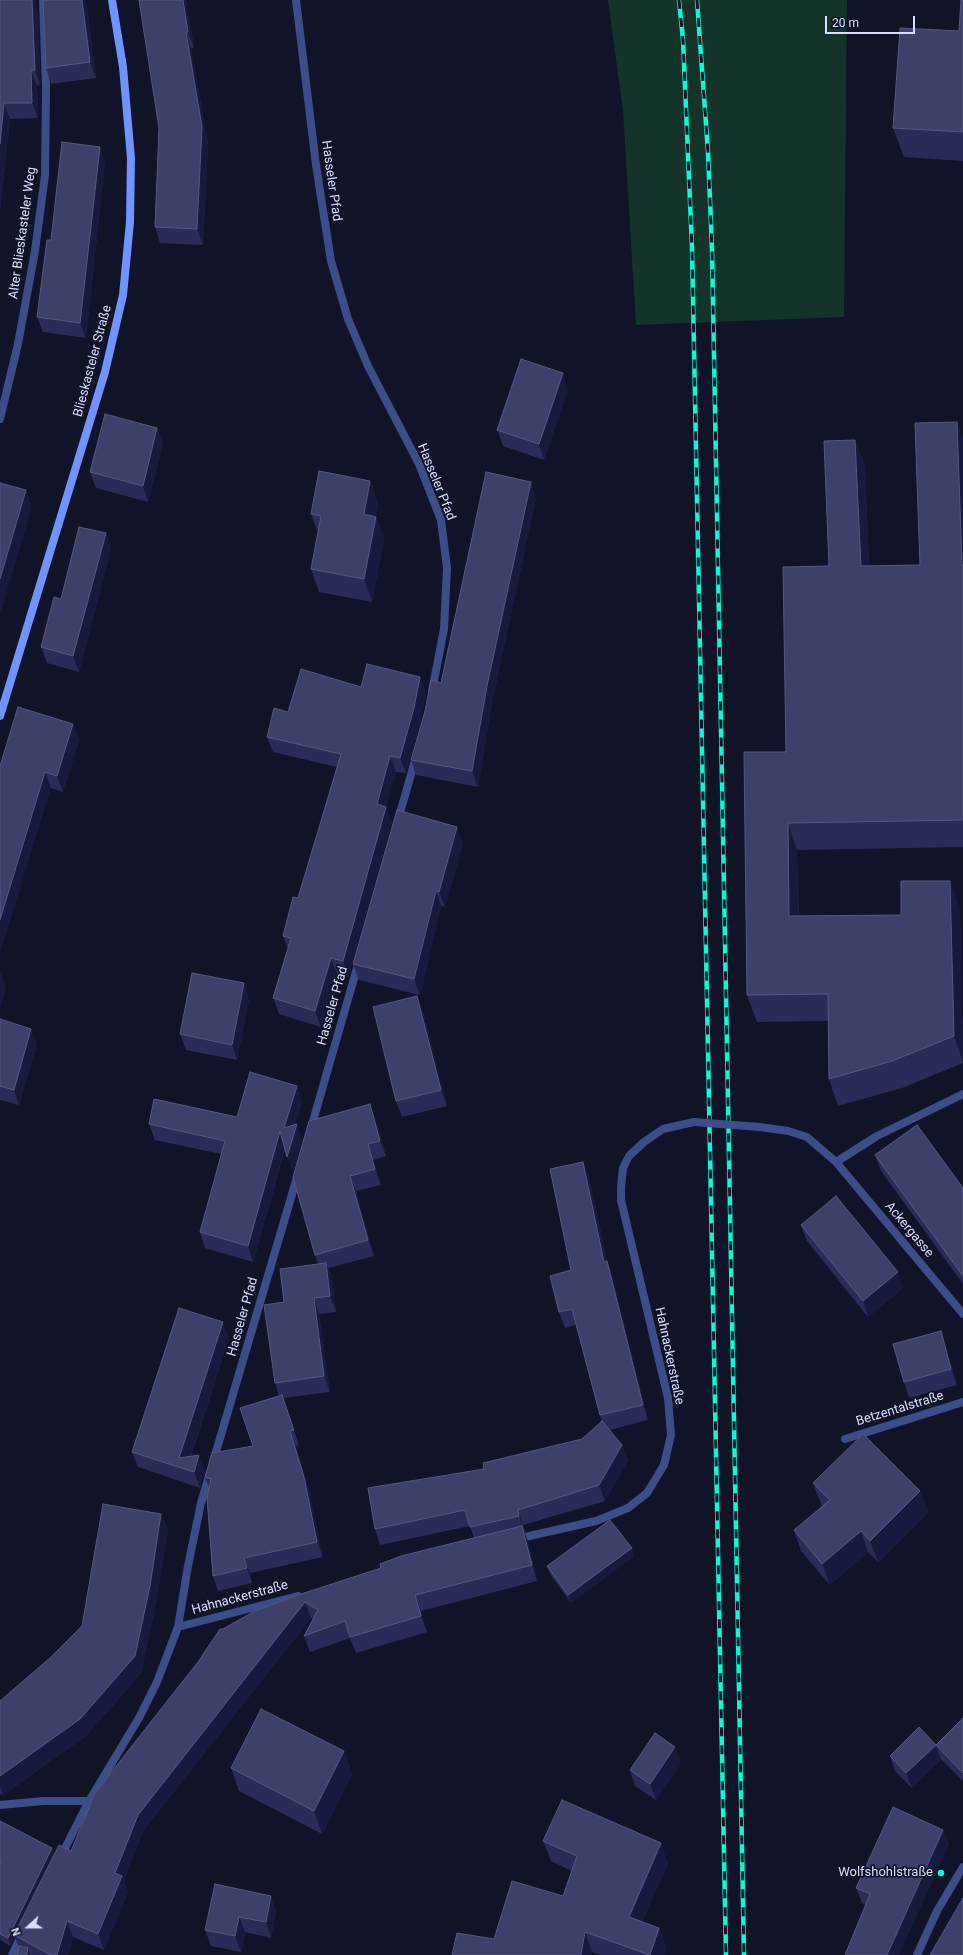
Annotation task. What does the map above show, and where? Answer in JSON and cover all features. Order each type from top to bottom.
[{"type":"main road","name":"Blieskasteler Straße","points":[[0,716],[105,372],[123,295],[130,222],[131,158],[123,67],[112,0]]},
{"type":"street","name":"Alter Blieskasteler Weg","points":[[0,419],[18,344],[35,251],[45,175],[43,0]]},
{"type":"street","name":"Hasseler Pfad","points":[[296,0],[316,165],[331,261],[348,319],[368,366],[419,464],[441,520],[447,568],[444,629],[430,703]]},
{"type":"street","points":[[395,832],[419,748]]},
{"type":"street","name":"Hasseler Pfad","points":[[308,1139],[360,955]]},
{"type":"street","points":[[836,1162],[877,1136],[963,1094]]},
{"type":"street","name":"Hahnackerstraße","points":[[505,1542],[596,1521],[628,1508],[647,1493],[664,1465],[671,1435],[668,1398],[621,1200],[623,1168],[629,1156],[644,1142],[664,1129],[694,1122],[760,1127],[788,1131],[807,1137],[836,1162]]},
{"type":"street","name":"Ackergasse","points":[[836,1162],[963,1314]]},
{"type":"street","name":"Hasseler Pfad","points":[[178,1627],[188,1566],[201,1503],[300,1169]]},
{"type":"street","name":"Betzentalstraße","points":[[845,1439],[963,1402]]},
{"type":"street","name":"Hahnackerstraße","points":[[57,1864],[88,1801],[139,1718],[157,1682],[178,1627],[307,1594]]},
{"type":"street","points":[[0,1805],[43,1801],[88,1801]]},
{"type":"street","points":[[917,1955],[937,1911],[963,1867]]},
{"type":"street","points":[[12,1955],[26,1927]]},
{"type":"green space","points":[[608,0],[847,0],[844,317],[636,325],[623,111]]},
{"type":"building","points":[[0,0],[32,0],[35,70],[31,70],[32,103],[4,103],[0,144]]},
{"type":"building","points":[[43,0],[82,0],[90,62],[46,68]]},
{"type":"building","points":[[139,0],[183,0],[188,32],[186,32],[202,127],[197,229],[155,227],[159,128]]},
{"type":"building","points":[[961,0],[963,0],[963,132],[893,128],[900,28],[959,31]]},
{"type":"building","points":[[62,142],[100,147],[80,323],[37,317],[47,240],[51,240]]},
{"type":"building","points":[[521,359],[563,373],[539,444],[497,430]]},
{"type":"building","points":[[105,414],[157,428],[143,486],[90,472]]},
{"type":"building","points":[[957,422],[963,565],[963,820],[788,823],[789,916],[901,915],[901,881],[950,881],[954,1036],[892,1061],[829,1079],[828,994],[747,995],[744,752],[786,752],[783,567],[829,566],[824,441],[855,440],[861,566],[920,565],[915,423]]},
{"type":"building","points":[[319,471],[370,481],[364,514],[376,517],[364,579],[311,569],[321,516],[311,514]]},
{"type":"building","points":[[486,472],[531,482],[487,686],[472,771],[411,760],[425,711],[431,680],[441,683]]},
{"type":"building","points":[[0,483],[26,490],[0,579]]},
{"type":"building","points":[[79,527],[106,533],[73,656],[41,647],[54,597],[61,599]]},
{"type":"building","points":[[367,664],[420,677],[414,708],[400,758],[390,756],[377,804],[386,807],[343,961],[331,958],[315,1011],[273,998],[291,938],[283,936],[293,897],[298,898],[341,754],[267,737],[274,708],[288,712],[301,669],[361,687]]},
{"type":"building","points":[[18,707],[73,724],[57,776],[45,772],[0,920],[0,766]]},
{"type":"building","points":[[397,810],[457,827],[439,892],[436,891],[414,979],[353,964]]},
{"type":"building","points":[[192,973],[244,983],[232,1045],[180,1034]]},
{"type":"building","points":[[417,996],[441,1090],[396,1101],[373,1007]]},
{"type":"building","points":[[0,1019],[31,1029],[14,1090],[0,1086]]},
{"type":"building","points":[[250,1072],[297,1086],[284,1128],[297,1124],[287,1157],[280,1131],[248,1246],[200,1232],[225,1141],[149,1124],[154,1099],[237,1117]]},
{"type":"building","points":[[370,1104],[380,1141],[368,1144],[375,1169],[350,1176],[368,1240],[315,1255],[293,1177],[309,1121]]},
{"type":"building","points":[[917,1125],[963,1188],[963,1276],[875,1155]]},
{"type":"building","points":[[583,1162],[604,1262],[607,1261],[643,1405],[600,1415],[572,1309],[559,1312],[550,1276],[571,1270],[550,1169]]},
{"type":"building","points":[[836,1196],[898,1272],[863,1301],[801,1225]]},
{"type":"building","points":[[326,1263],[330,1296],[314,1298],[324,1376],[275,1383],[264,1305],[284,1302],[280,1269]]},
{"type":"building","points":[[179,1308],[223,1322],[179,1458],[199,1455],[194,1472],[132,1452]]},
{"type":"building","points":[[941,1331],[951,1369],[904,1382],[893,1344]]},
{"type":"building","points":[[282,1395],[294,1430],[290,1431],[304,1477],[317,1542],[244,1558],[247,1568],[213,1576],[207,1498],[211,1479],[205,1477],[212,1453],[253,1446],[240,1408]]},
{"type":"building","points":[[602,1421],[622,1445],[599,1485],[518,1510],[519,1516],[470,1527],[465,1510],[375,1529],[368,1488],[484,1469],[483,1463],[582,1439]]},
{"type":"building","points":[[863,1434],[920,1491],[870,1541],[861,1531],[822,1564],[794,1530],[830,1500],[813,1483]]},
{"type":"building","points":[[103,1504],[161,1514],[150,1586],[135,1656],[80,1719],[0,1776],[0,1701],[50,1658],[82,1626]]},
{"type":"building","points":[[610,1520],[632,1548],[568,1595],[547,1566]]},
{"type":"building","points":[[522,1526],[532,1565],[415,1595],[421,1616],[350,1637],[345,1621],[304,1636],[318,1610],[305,1602],[138,1815],[115,1873],[122,1876],[98,1934],[67,1921],[57,1955],[51,1955],[14,1935],[59,1845],[71,1851],[95,1793],[198,1662],[220,1629],[223,1629],[253,1612],[295,1596],[381,1568],[380,1564],[401,1556]]},
{"type":"building","points":[[261,1709],[344,1751],[314,1811],[231,1768]]},
{"type":"building","points":[[963,1718],[963,1773],[936,1745]]},
{"type":"building","points":[[919,1727],[936,1745],[906,1773],[890,1756]]},
{"type":"building","points":[[655,1733],[675,1747],[650,1784],[630,1770]]},
{"type":"building","points":[[562,1800],[661,1843],[629,1917],[659,1928],[650,1955],[585,1932],[581,1955],[452,1955],[457,1933],[494,1939],[512,1881],[563,1896],[577,1856],[543,1841]]},
{"type":"building","points":[[893,1807],[943,1830],[887,1955],[845,1955],[870,1894],[856,1888]]},
{"type":"building","points":[[0,1821],[52,1848],[8,1938],[0,1934]]},
{"type":"building","points":[[215,1884],[271,1896],[266,1922],[239,1917],[235,1936],[205,1930]]},
{"type":"building","points":[[963,1898],[963,1955],[930,1955]]},
{"type":"building","points":[[19,1946],[28,1948],[27,1955],[17,1955]]},
{"type":"railway","points":[[679,0],[683,40],[692,248],[726,1955]]},
{"type":"railway","points":[[697,0],[708,152],[712,249],[744,1955]]},
{"type":"place","name":"Wolfshohlstraße","points":[[941,1873]]}]
